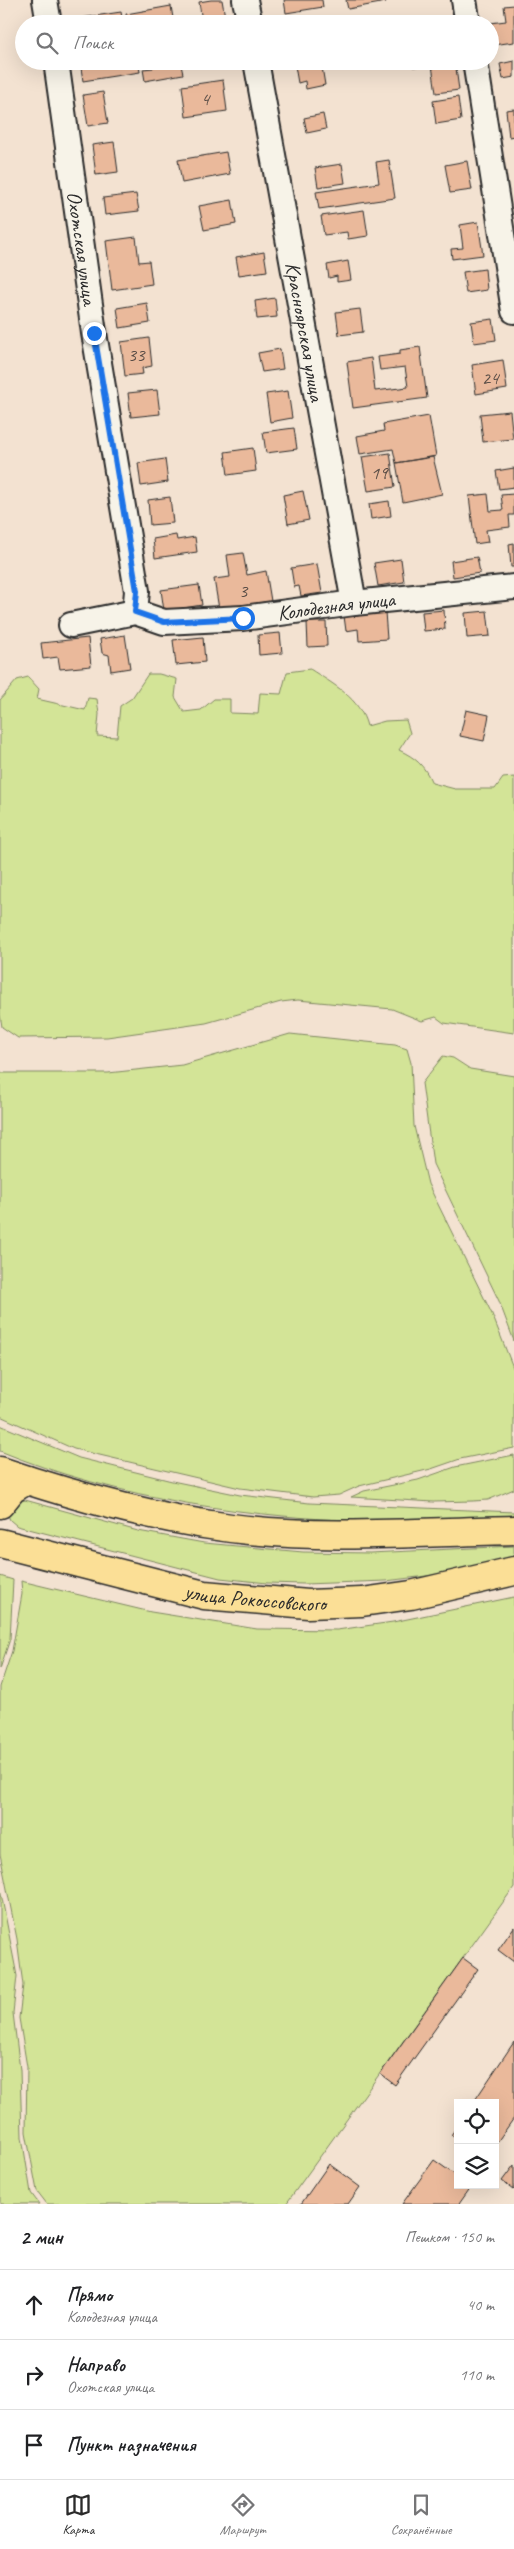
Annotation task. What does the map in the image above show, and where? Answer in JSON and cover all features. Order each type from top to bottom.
[{"type":"highway","points":[[0,1471],[155,1514],[231,1528],[330,1534],[514,1530]]},
{"type":"highway","points":[[0,1504],[12,1489],[27,1480]]},
{"type":"highway","name":"улица Рокоссовского","points":[[0,1532],[2,1537],[11,1546],[204,1595],[308,1604],[362,1602],[410,1595],[514,1571]]},
{"type":"street","points":[[45,0],[48,15]]},
{"type":"street","points":[[245,0],[248,15]]},
{"type":"street","points":[[464,0],[466,15]]},
{"type":"street","name":"Охотская улица","points":[[57,70],[94,333],[137,591],[135,612]]},
{"type":"street","name":"Красноярская улица","points":[[258,70],[354,603]]},
{"type":"street","points":[[476,70],[514,311]]},
{"type":"street","name":"Колодезная улица","points":[[135,612],[164,622],[243,618],[354,603],[514,586]]},
{"type":"street","points":[[71,625],[135,612]]},
{"type":"green space","points":[[310,669],[336,686],[352,700],[358,707],[367,726],[385,721],[406,720],[410,733],[399,750],[419,763],[426,771],[432,783],[455,789],[495,789],[503,778],[514,777],[514,1033],[444,1023],[436,1017],[422,1021],[392,1009],[298,1000],[281,1002],[206,1023],[107,1037],[18,1038],[2,1027],[0,1014],[0,700],[17,680],[28,677],[39,689],[37,699],[85,710],[88,698],[97,699],[99,714],[97,736],[117,737],[120,706],[132,698],[148,674],[159,674],[177,679],[175,697],[184,712],[201,710],[214,699],[230,699],[230,713],[258,714],[260,693],[281,694],[287,672]]},
{"type":"green space","points":[[290,1034],[395,1045],[407,1049],[411,1063],[414,1126],[428,1184],[492,1314],[514,1370],[514,1448],[460,1459],[431,1469],[359,1486],[339,1495],[313,1497],[240,1488],[74,1449],[0,1416],[0,1073],[108,1073],[182,1065]]},
{"type":"green space","points":[[443,1056],[453,1058],[470,1069],[514,1076],[514,1341],[499,1301],[433,1164],[422,1083]]},
{"type":"green space","points":[[0,1425],[79,1458],[172,1481],[240,1495],[309,1503],[514,1512],[514,1519],[335,1520],[237,1511],[187,1503],[138,1494],[90,1482],[0,1451]]},
{"type":"green space","points":[[514,1455],[514,1489],[488,1500],[433,1502],[351,1497],[364,1491],[418,1480],[455,1467]]},
{"type":"green space","points":[[25,1500],[138,1531],[204,1543],[303,1552],[370,1553],[514,1546],[514,1558],[442,1574],[386,1581],[304,1584],[267,1583],[220,1578],[17,1526],[10,1520],[7,1513],[17,1502]]},
{"type":"green space","points":[[0,1576],[13,1580],[10,1639],[0,1669]]},
{"type":"green space","points":[[21,1581],[151,1612],[257,1629],[337,1630],[393,1622],[514,1597],[514,1887],[286,2204],[47,2204],[37,2191],[26,2132],[27,2067],[19,2018],[23,1985],[17,1939],[0,1854],[0,1687],[12,1651],[22,1594]]},
{"type":"green space","points":[[0,1888],[17,1976],[13,2013],[20,2070],[22,2137],[31,2193],[39,2204],[0,2204]]},
{"type":"building","points":[[222,0],[225,15],[201,15],[199,2]]},
{"type":"building","points":[[284,0],[322,0],[323,7],[286,13]]},
{"type":"building","points":[[346,0],[385,0],[386,2],[348,9]]},
{"type":"building","points":[[514,5],[514,42],[499,44],[499,22],[506,21],[504,6]]},
{"type":"building","points":[[171,6],[172,15],[126,15]]},
{"type":"building","points":[[121,12],[122,15],[101,15]]},
{"type":"building","points":[[514,61],[514,77],[503,79],[500,64]]},
{"type":"building","points":[[81,70],[140,70],[140,72],[83,81]]},
{"type":"building","points":[[143,70],[182,70],[183,74],[145,81]]},
{"type":"building","points":[[296,70],[322,70],[325,85],[306,89],[305,81],[298,83]]},
{"type":"building","points":[[433,70],[456,70],[459,90],[436,93]]},
{"type":"building","points":[[223,80],[227,111],[186,117],[182,86]]},
{"type":"building","points":[[103,92],[108,123],[88,126],[83,95]]},
{"type":"building","points":[[458,97],[461,120],[436,124],[433,101]]},
{"type":"building","points":[[514,109],[514,136],[509,137],[506,110]]},
{"type":"building","points":[[323,114],[326,129],[307,133],[304,118]]},
{"type":"building","points":[[114,142],[118,172],[96,175],[92,145]]},
{"type":"building","points":[[226,152],[230,174],[182,183],[178,160]]},
{"type":"building","points":[[389,160],[395,198],[319,209],[316,192],[379,183],[376,162]]},
{"type":"building","points":[[467,161],[472,190],[450,193],[445,165]]},
{"type":"building","points":[[342,164],[345,183],[318,187],[315,168]]},
{"type":"building","points":[[136,194],[139,211],[105,215],[103,198]]},
{"type":"building","points":[[232,200],[236,224],[204,230],[199,206]]},
{"type":"building","points":[[364,210],[368,236],[348,239],[347,232],[324,235],[321,216]]},
{"type":"building","points":[[478,222],[483,255],[452,259],[451,249],[463,248],[460,225]]},
{"type":"building","points":[[136,237],[139,262],[149,261],[152,284],[112,290],[106,241]]},
{"type":"building","points":[[264,252],[267,271],[239,275],[236,257]]},
{"type":"building","points":[[348,261],[351,280],[337,282],[337,276],[329,278],[327,265]]},
{"type":"building","points":[[485,269],[487,290],[466,293],[463,272]]},
{"type":"building","points":[[275,298],[277,317],[257,319],[255,301]]},
{"type":"building","points":[[147,303],[150,323],[120,328],[117,308]]},
{"type":"building","points":[[360,309],[363,332],[339,335],[336,312]]},
{"type":"building","points":[[493,319],[496,340],[474,343],[471,322]]},
{"type":"building","points":[[149,338],[152,366],[142,368],[143,374],[125,376],[121,342]]},
{"type":"building","points":[[420,347],[427,398],[353,408],[347,362],[371,358],[375,391],[408,387],[405,367],[380,370],[378,357],[400,354],[400,350]]},
{"type":"building","points":[[280,349],[283,369],[262,372],[258,353]]},
{"type":"building","points":[[503,360],[507,389],[476,394],[472,365]]},
{"type":"building","points":[[157,390],[160,414],[131,417],[128,393]]},
{"type":"building","points":[[288,391],[292,418],[270,422],[266,394]]},
{"type":"building","points":[[510,411],[513,439],[483,442],[480,414]]},
{"type":"building","points":[[429,416],[436,456],[396,463],[393,449],[360,454],[357,436],[384,431],[383,424]]},
{"type":"building","points":[[294,428],[297,449],[266,453],[263,432]]},
{"type":"building","points":[[253,448],[256,471],[228,475],[225,452]]},
{"type":"building","points":[[390,453],[395,487],[368,491],[362,457]]},
{"type":"building","points":[[433,457],[442,494],[403,502],[396,463]]},
{"type":"building","points":[[165,459],[168,482],[141,486],[138,463]]},
{"type":"building","points":[[514,468],[514,487],[499,489],[496,471]]},
{"type":"building","points":[[303,491],[309,520],[288,524],[283,495]]},
{"type":"building","points":[[488,494],[490,511],[503,510],[501,495],[514,494],[514,515],[509,515],[510,527],[486,530],[488,542],[475,544],[469,496]]},
{"type":"building","points":[[170,497],[173,523],[150,525],[148,500]]},
{"type":"building","points":[[389,501],[391,516],[371,519],[369,504]]},
{"type":"building","points":[[176,535],[177,540],[195,537],[197,552],[155,558],[153,539]]},
{"type":"building","points":[[514,543],[514,567],[511,567],[509,544]]},
{"type":"building","points":[[243,553],[247,575],[266,571],[271,601],[219,609],[214,579],[230,577],[227,555]]},
{"type":"building","points":[[477,557],[480,573],[453,577],[451,561]]},
{"type":"building","points":[[401,559],[404,582],[378,586],[374,563]]},
{"type":"building","points":[[317,564],[322,593],[301,596],[299,586],[294,587],[291,568]]},
{"type":"building","points":[[199,585],[202,605],[164,611],[161,590]]},
{"type":"building","points":[[444,610],[445,629],[424,631],[422,612]]},
{"type":"building","points":[[487,611],[490,636],[467,638],[465,613]]},
{"type":"building","points":[[385,612],[387,639],[359,641],[358,629],[346,631],[344,616]]},
{"type":"building","points":[[307,622],[326,622],[327,646],[308,647]]},
{"type":"building","points":[[280,633],[282,653],[259,655],[258,635]]},
{"type":"building","points":[[125,635],[130,668],[111,671],[109,655],[102,653],[100,639]]},
{"type":"building","points":[[203,637],[205,662],[176,665],[173,640]]},
{"type":"building","points":[[88,638],[91,666],[60,669],[58,657],[43,659],[41,643]]},
{"type":"building","points":[[466,710],[489,715],[484,741],[460,736]]},
{"type":"building","points":[[514,1927],[514,1962],[498,1950]]},
{"type":"building","points":[[463,1958],[478,1969],[395,2085],[380,2074]]},
{"type":"building","points":[[514,2042],[514,2118],[499,2139],[499,2099],[476,2099]]},
{"type":"building","points":[[434,2160],[454,2174],[454,2189],[470,2189],[459,2204],[402,2204]]},
{"type":"building","points":[[329,2164],[360,2187],[348,2204],[301,2204]]},
{"type":"building","points":[[514,2165],[514,2190],[502,2181]]},
{"type":"route","points":[[94,333],[137,591],[135,612],[164,622],[243,618]]}]
